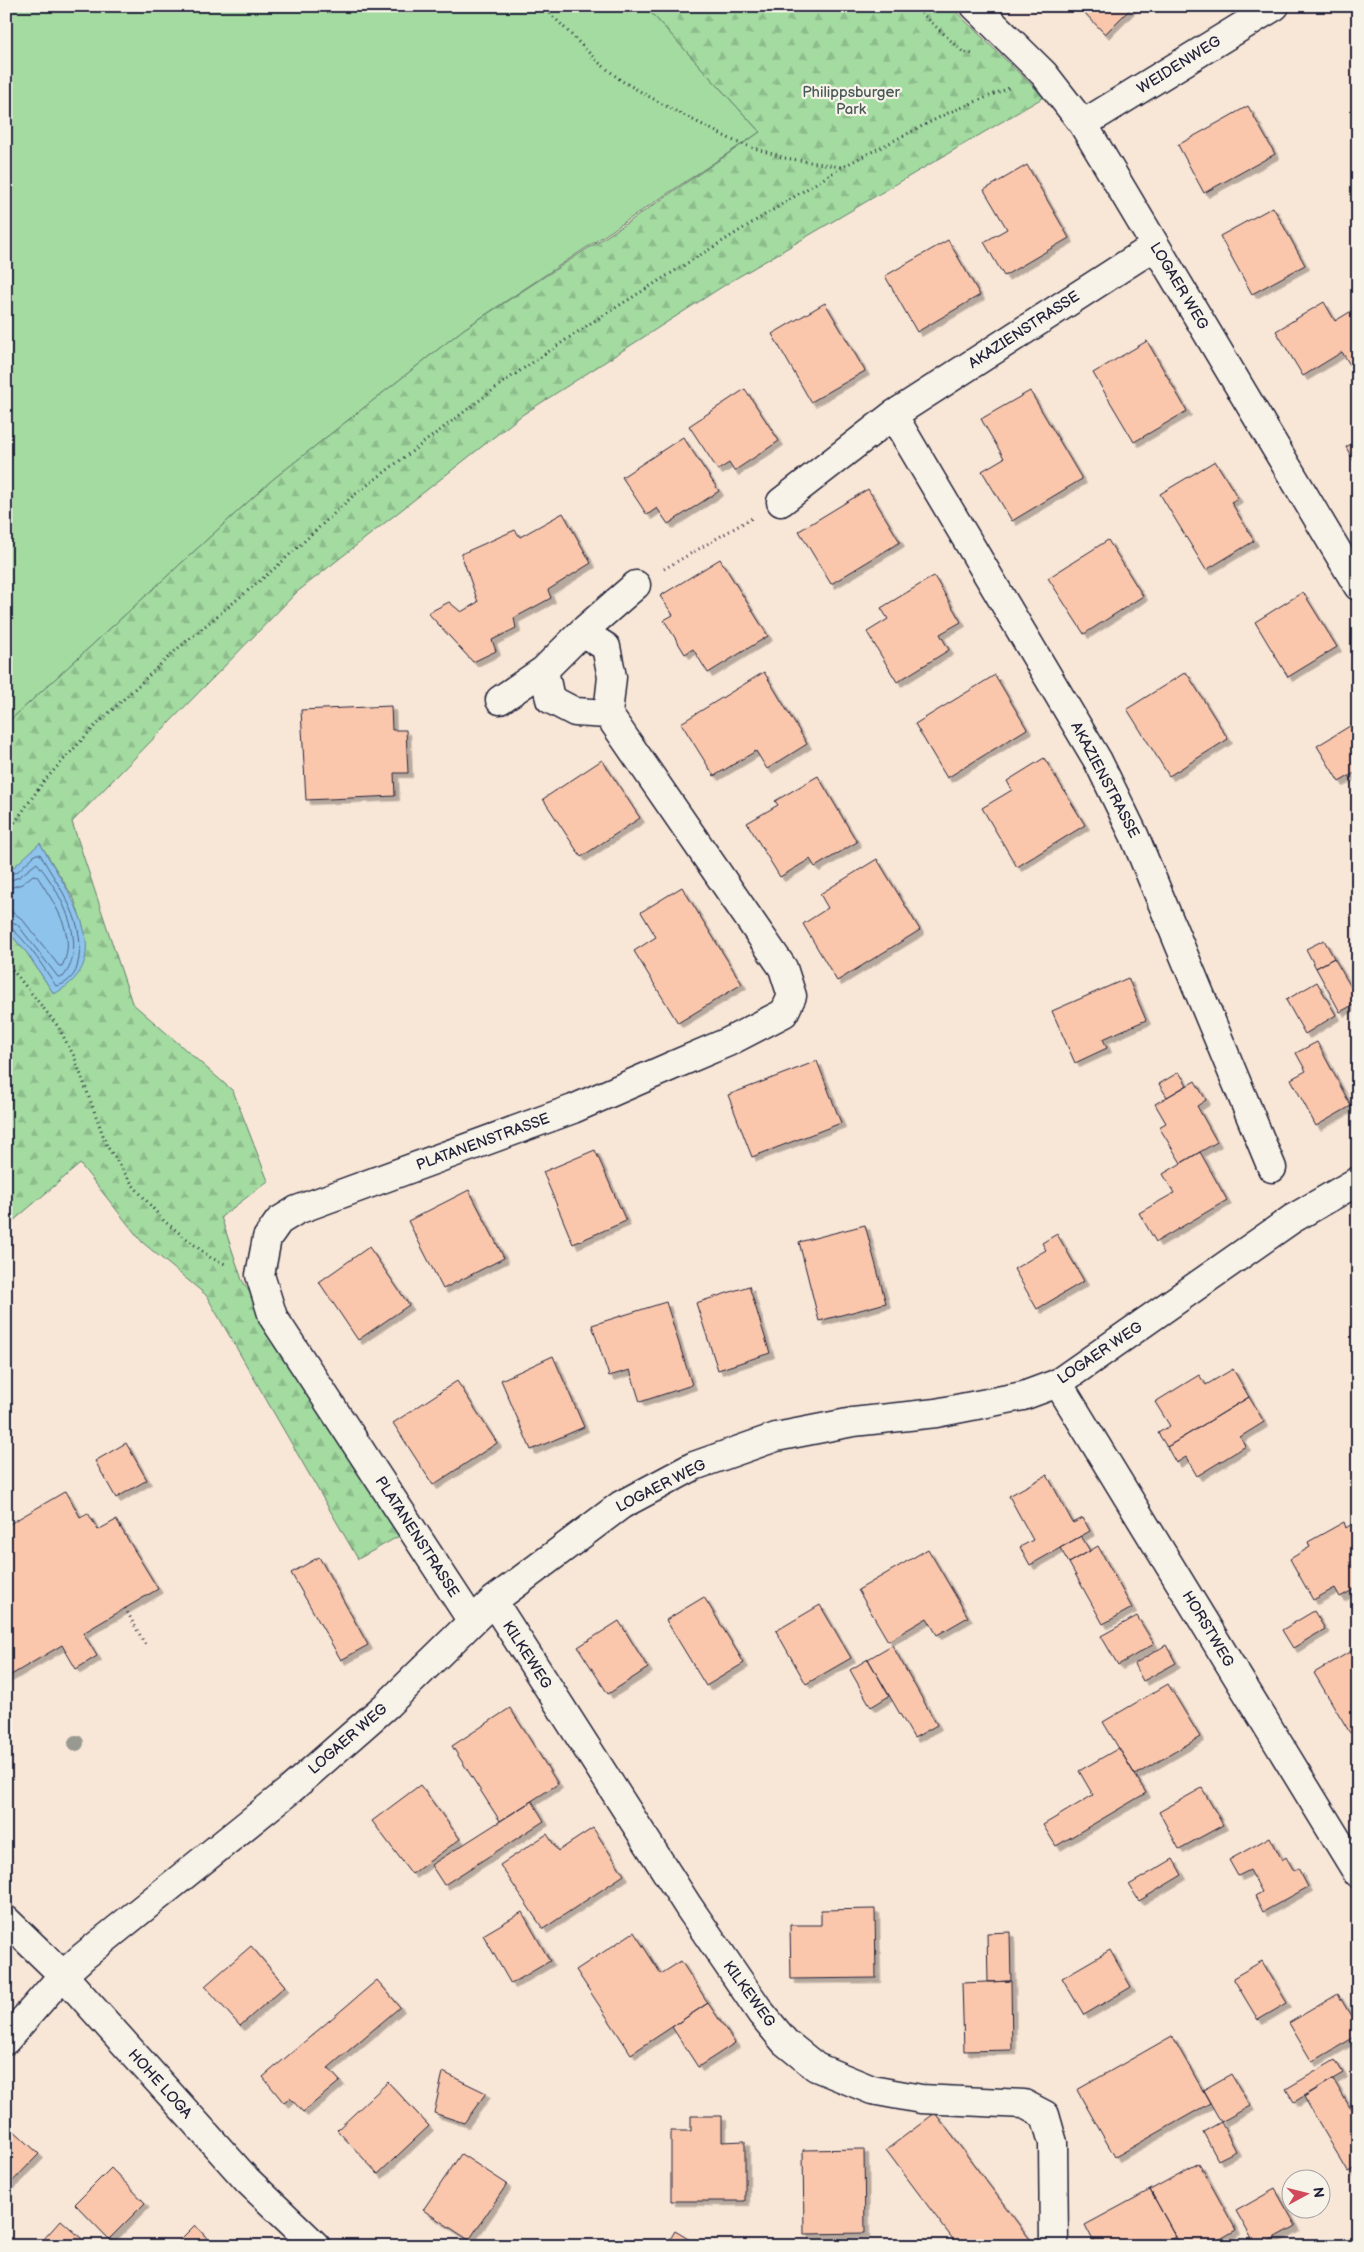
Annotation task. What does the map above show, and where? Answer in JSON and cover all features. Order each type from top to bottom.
[{"type":"street","name":"LOGAER WEG","points":[[975,6],[1044,74],[1083,124],[1358,586]]},
{"type":"street","name":"WEIDENWEG","points":[[1083,124],[1275,6]]},
{"type":"street","name":"AKAZIENSTRASSE","points":[[781,502],[893,415],[1155,246]]},
{"type":"street","name":"AKAZIENSTRASSE","points":[[893,415],[1098,761],[1134,835],[1272,1168]]},
{"type":"street","points":[[500,700],[544,670],[582,632],[636,585]]},
{"type":"street","points":[[544,670],[550,698],[575,712],[608,714],[612,677],[606,647],[582,632]]},
{"type":"street","name":"PLATANENSTRASSE","points":[[472,1621],[273,1317],[260,1275],[267,1238],[279,1221],[296,1210],[573,1109],[728,1042],[784,1013],[792,996],[783,968],[608,714]]},
{"type":"street","name":"LOGAER WEG","points":[[6,2040],[63,1975],[290,1790],[388,1704],[493,1602],[621,1505],[694,1466],[776,1437],[853,1422],[936,1413],[984,1404],[1023,1396],[1058,1383],[1292,1219],[1358,1181]]},
{"type":"street","name":"HORSTWEG","points":[[1058,1383],[1358,1874]]},
{"type":"street","name":"KILKEWEG","points":[[493,1602],[688,1906],[761,2013],[785,2042],[816,2067],[872,2090],[921,2099],[1024,2104],[1045,2115],[1053,2143],[1054,2246]]},
{"type":"street","name":"HOHE LOGA","points":[[6,1920],[63,1975],[247,2180],[316,2246]]},
{"type":"path","points":[[543,6],[598,62],[622,81],[664,105],[736,142],[785,158],[842,168]]},
{"type":"path","points":[[6,835],[44,781],[95,726],[176,650],[274,569],[353,496],[505,382],[591,323],[842,168],[948,113],[1044,74]]},
{"type":"path","points":[[636,585],[781,502]]},
{"type":"path","points":[[6,962],[57,1025],[74,1056],[108,1146],[132,1184],[164,1221],[211,1258],[241,1272],[260,1275]]},
{"type":"path","points":[[125,1608],[146,1646]]},
{"type":"green space","points":[[6,6],[645,6],[760,132],[464,329],[272,480],[6,724]]},
{"type":"green space","name":"Philippsburger Park","points":[[645,6],[950,6],[1044,97],[728,283],[522,415],[297,592],[72,822],[132,1003],[233,1091],[268,1181],[221,1217],[242,1280],[401,1535],[358,1559],[206,1295],[142,1242],[80,1164],[6,1227],[6,929],[27,953],[54,994],[86,952],[83,926],[74,899],[40,843],[14,868],[6,871],[6,724],[272,480],[464,329],[630,221],[760,132]]},
{"type":"water","points":[[40,843],[73,901],[82,922],[86,942],[84,962],[74,979],[54,994],[27,953],[6,929],[6,871],[14,867]]},
{"type":"building","points":[[1078,6],[1133,6],[1105,34]]},
{"type":"building","points":[[1248,106],[1275,154],[1204,193],[1178,145]]},
{"type":"building","points":[[1027,165],[1069,238],[1004,276],[984,242],[1007,229],[984,190]]},
{"type":"building","points":[[1273,207],[1305,265],[1252,294],[1220,236]]},
{"type":"building","points":[[948,240],[980,295],[917,332],[885,276]]},
{"type":"building","points":[[1324,302],[1335,321],[1358,307],[1357,376],[1342,352],[1303,376],[1276,331]]},
{"type":"building","points":[[825,303],[865,371],[811,402],[772,334]]},
{"type":"building","points":[[1147,341],[1187,411],[1134,442],[1093,373]]},
{"type":"building","points":[[745,389],[779,441],[734,471],[729,463],[718,470],[689,426]]},
{"type":"building","points":[[1030,391],[1082,479],[1012,521],[982,471],[1004,458],[981,419]]},
{"type":"building","points":[[683,437],[719,491],[668,524],[657,508],[647,515],[622,477]]},
{"type":"building","points":[[1358,440],[1358,469],[1346,447]]},
{"type":"building","points":[[1215,461],[1238,498],[1231,502],[1254,541],[1206,570],[1160,494]]},
{"type":"building","points":[[868,489],[900,542],[831,584],[799,531]]},
{"type":"building","points":[[563,513],[591,563],[548,590],[551,598],[514,618],[516,628],[492,640],[496,651],[473,662],[428,613],[449,602],[461,612],[478,602],[461,554],[515,530],[520,537]]},
{"type":"building","points":[[1108,540],[1143,596],[1084,634],[1048,578]]},
{"type":"building","points":[[720,559],[768,636],[708,673],[693,649],[685,654],[664,620],[673,615],[660,596]]},
{"type":"building","points":[[934,576],[961,622],[940,634],[949,650],[897,682],[867,632],[888,619],[881,608]]},
{"type":"building","points":[[1303,592],[1337,647],[1288,677],[1255,622]]},
{"type":"building","points":[[764,672],[807,744],[767,769],[756,751],[714,776],[681,723]]},
{"type":"building","points":[[1186,672],[1228,739],[1169,776],[1127,709]]},
{"type":"building","points":[[995,675],[1027,729],[947,778],[915,724]]},
{"type":"building","points":[[391,706],[392,730],[406,730],[408,773],[394,773],[395,796],[306,800],[301,710]]},
{"type":"building","points":[[1358,721],[1358,771],[1339,782],[1317,746]]},
{"type":"building","points":[[1044,758],[1085,825],[1017,867],[982,808],[1012,790],[1007,781]]},
{"type":"building","points":[[602,760],[640,818],[581,857],[543,799]]},
{"type":"building","points":[[818,776],[857,842],[815,867],[810,859],[780,877],[747,823],[778,805],[775,801]]},
{"type":"building","points":[[877,859],[920,930],[837,981],[803,924],[828,908],[820,894]]},
{"type":"building","points":[[682,887],[742,984],[678,1023],[634,951],[656,937],[641,912]]},
{"type":"building","points":[[1324,940],[1334,958],[1316,968],[1306,949]]},
{"type":"building","points":[[1334,958],[1358,999],[1358,1002],[1340,1012],[1316,968]]},
{"type":"building","points":[[1128,978],[1146,1020],[1103,1039],[1107,1048],[1075,1063],[1052,1011]]},
{"type":"building","points":[[1317,982],[1336,1015],[1305,1034],[1286,1000]]},
{"type":"building","points":[[1317,1042],[1351,1106],[1316,1126],[1291,1079],[1306,1071],[1296,1053]]},
{"type":"building","points":[[817,1061],[841,1123],[752,1157],[728,1095]]},
{"type":"building","points":[[1179,1072],[1187,1085],[1167,1097],[1159,1084]]},
{"type":"building","points":[[1195,1081],[1206,1100],[1197,1106],[1217,1142],[1181,1163],[1159,1127],[1166,1123],[1155,1104]]},
{"type":"building","points":[[595,1150],[626,1221],[573,1244],[543,1172]]},
{"type":"building","points":[[1200,1152],[1227,1200],[1156,1242],[1139,1213],[1174,1193],[1163,1174]]},
{"type":"building","points":[[469,1190],[504,1258],[443,1289],[408,1221]]},
{"type":"building","points":[[865,1225],[886,1303],[819,1321],[799,1242]]},
{"type":"building","points":[[1057,1234],[1084,1281],[1037,1309],[1014,1269],[1046,1250],[1042,1243]]},
{"type":"building","points":[[369,1247],[409,1305],[358,1340],[319,1282]]},
{"type":"building","points":[[749,1286],[770,1353],[718,1370],[696,1303]]},
{"type":"building","points":[[666,1302],[692,1385],[640,1402],[630,1370],[609,1376],[592,1325]]},
{"type":"building","points":[[553,1356],[584,1427],[531,1450],[501,1380]]},
{"type":"building","points":[[1233,1369],[1249,1397],[1167,1447],[1158,1433],[1170,1426],[1155,1402],[1199,1375],[1206,1385]]},
{"type":"building","points":[[457,1381],[497,1443],[433,1485],[393,1423]]},
{"type":"building","points":[[1249,1397],[1264,1422],[1240,1437],[1246,1446],[1197,1476],[1186,1457],[1176,1463],[1167,1447]]},
{"type":"building","points":[[126,1443],[147,1480],[116,1498],[95,1461]]},
{"type":"building","points":[[1047,1475],[1073,1523],[1083,1518],[1090,1531],[1030,1565],[1020,1547],[1033,1540],[1009,1496]]},
{"type":"building","points":[[66,1491],[80,1517],[88,1513],[98,1530],[116,1520],[158,1589],[83,1633],[97,1656],[76,1669],[62,1645],[6,1678],[6,1526]]},
{"type":"building","points":[[1344,1522],[1346,1528],[1352,1524],[1358,1534],[1358,1587],[1340,1597],[1335,1588],[1313,1600],[1290,1559],[1310,1547],[1308,1542]]},
{"type":"building","points":[[1081,1536],[1090,1551],[1069,1563],[1060,1548]]},
{"type":"building","points":[[1098,1546],[1132,1608],[1103,1624],[1069,1563]]},
{"type":"building","points":[[928,1549],[968,1617],[937,1635],[927,1618],[888,1641],[858,1590]]},
{"type":"building","points":[[319,1557],[368,1645],[341,1660],[291,1573]]},
{"type":"building","points":[[704,1597],[744,1663],[706,1686],[666,1620]]},
{"type":"building","points":[[820,1605],[851,1658],[806,1684],[776,1631]]},
{"type":"building","points":[[1314,1611],[1325,1629],[1293,1648],[1282,1630]]},
{"type":"building","points":[[1137,1616],[1154,1644],[1118,1665],[1101,1636]]},
{"type":"building","points":[[619,1621],[648,1668],[608,1694],[578,1647]]},
{"type":"building","points":[[892,1645],[937,1725],[914,1738],[868,1659]]},
{"type":"building","points":[[1166,1645],[1176,1663],[1143,1681],[1134,1664]]},
{"type":"building","points":[[1358,1647],[1358,1728],[1350,1733],[1314,1673]]},
{"type":"building","points":[[868,1659],[889,1696],[871,1707],[850,1670]]},
{"type":"building","points":[[1168,1684],[1200,1737],[1135,1775],[1103,1722]]},
{"type":"building","points":[[510,1708],[558,1784],[500,1821],[452,1746]]},
{"type":"building","points":[[1119,1748],[1146,1793],[1056,1846],[1043,1825],[1093,1795],[1079,1771]]},
{"type":"building","points":[[420,1785],[460,1839],[412,1874],[372,1821]]},
{"type":"building","points":[[1202,1788],[1223,1825],[1179,1849],[1159,1812]]},
{"type":"building","points":[[532,1801],[544,1821],[444,1885],[431,1865]]},
{"type":"building","points":[[593,1828],[624,1875],[543,1929],[500,1865],[547,1834],[558,1851]]},
{"type":"building","points":[[1270,1837],[1282,1860],[1286,1857],[1294,1871],[1298,1868],[1308,1887],[1263,1912],[1255,1896],[1262,1892],[1250,1870],[1238,1876],[1229,1860]]},
{"type":"building","points":[[1173,1859],[1182,1875],[1139,1901],[1129,1885]]},
{"type":"building","points":[[875,1909],[876,1978],[791,1979],[790,1925],[821,1925],[821,1910]]},
{"type":"building","points":[[522,1912],[550,1961],[511,1984],[483,1935]]},
{"type":"building","points":[[634,1932],[661,1974],[681,1961],[708,2003],[631,2054],[576,1970]]},
{"type":"building","points":[[1010,1932],[1011,1981],[988,1982],[987,1933]]},
{"type":"building","points":[[251,1946],[285,1986],[240,2026],[205,1986]]},
{"type":"building","points":[[1110,1950],[1131,1987],[1084,2015],[1062,1978]]},
{"type":"building","points":[[1262,1961],[1287,2003],[1258,2020],[1233,1978]]},
{"type":"building","points":[[377,1980],[400,2007],[328,2068],[340,2081],[303,2112],[290,2098],[284,2103],[263,2077]]},
{"type":"building","points":[[1011,1981],[1012,2050],[964,2051],[962,1983]]},
{"type":"building","points":[[1338,1994],[1358,2028],[1358,2035],[1312,2062],[1289,2023]]},
{"type":"building","points":[[708,2003],[735,2043],[698,2067],[672,2027]]},
{"type":"building","points":[[1172,2036],[1210,2103],[1115,2157],[1077,2090]]},
{"type":"building","points":[[1335,2060],[1343,2073],[1294,2102],[1286,2089]]},
{"type":"building","points":[[443,2072],[486,2093],[464,2123],[434,2113]]},
{"type":"building","points":[[1231,2074],[1250,2106],[1221,2122],[1203,2090]]},
{"type":"building","points":[[1333,2079],[1358,2121],[1358,2166],[1348,2172],[1304,2097]]},
{"type":"building","points":[[388,2082],[429,2126],[378,2174],[337,2130]]},
{"type":"building","points":[[935,2113],[1032,2242],[1026,2246],[958,2246],[886,2150]]},
{"type":"building","points":[[691,2116],[722,2116],[722,2142],[745,2141],[745,2201],[671,2201],[671,2131],[691,2131]]},
{"type":"building","points":[[1221,2122],[1236,2151],[1218,2160],[1203,2132]]},
{"type":"building","points":[[10,2127],[39,2154],[6,2188],[6,2131]]},
{"type":"building","points":[[864,2149],[865,2233],[804,2234],[803,2150]]},
{"type":"building","points":[[461,2154],[507,2184],[469,2240],[423,2210]]},
{"type":"building","points":[[1199,2163],[1236,2230],[1208,2246],[1181,2246],[1150,2190]]},
{"type":"building","points":[[111,2168],[145,2203],[109,2239],[75,2204]]},
{"type":"building","points":[[1275,2189],[1282,2201],[1282,2220],[1293,2220],[1296,2226],[1260,2246],[1256,2246],[1236,2211]]},
{"type":"building","points":[[1150,2190],[1176,2237],[1159,2246],[1096,2246],[1085,2225]]},
{"type":"building","points":[[61,2220],[90,2246],[50,2246],[43,2240]]},
{"type":"building","points":[[195,2225],[214,2246],[174,2246]]},
{"type":"building","points":[[675,2231],[700,2246],[666,2246]]}]
